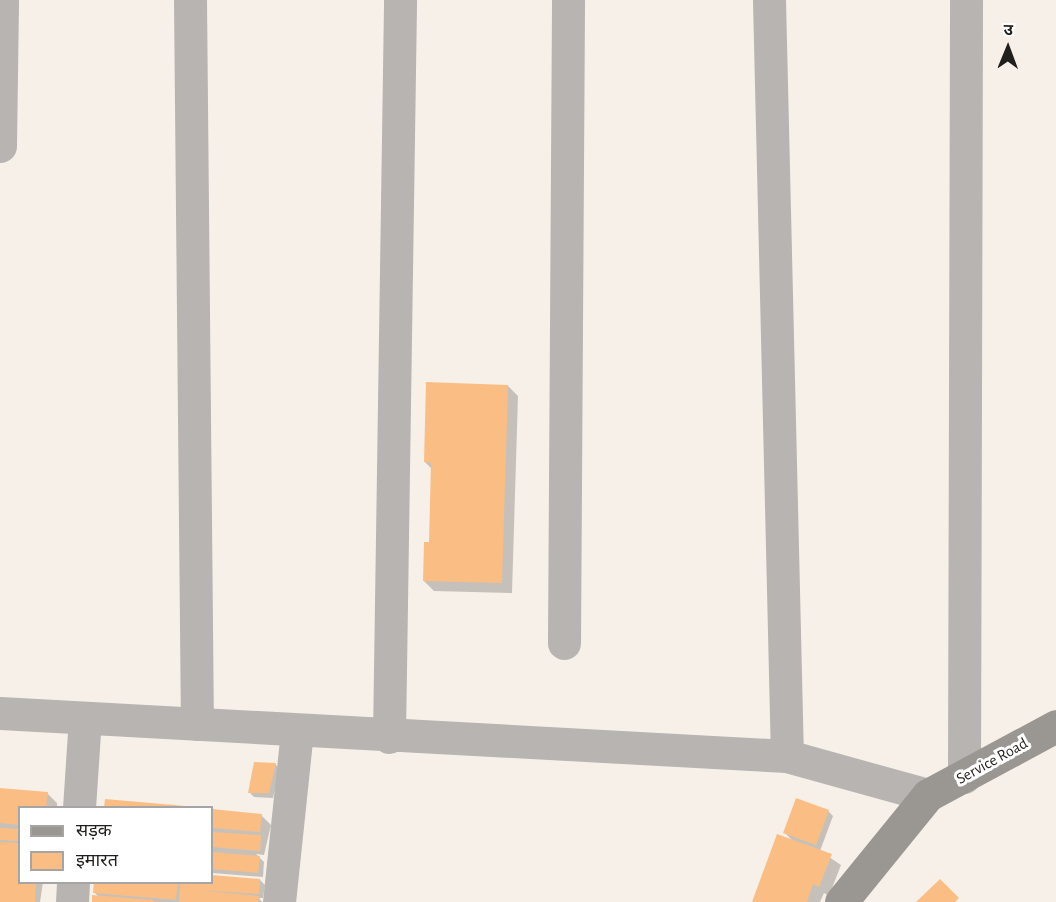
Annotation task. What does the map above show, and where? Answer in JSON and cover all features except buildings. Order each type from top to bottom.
[{"type":"street","points":[[0,146],[2,0]]},
{"type":"street","points":[[190,0],[197,723]]},
{"type":"street","points":[[389,737],[400,0]]},
{"type":"street","points":[[564,643],[568,0]]},
{"type":"street","points":[[769,0],[787,756]]},
{"type":"street","points":[[964,777],[966,0]]},
{"type":"street","points":[[0,712],[197,723],[297,732],[787,756],[928,795],[841,902]]},
{"type":"street","points":[[79,806],[85,718]]},
{"type":"street","name":"Service Road","points":[[928,795],[1056,726]]},
{"type":"street","points":[[279,902],[297,732]]},
{"type":"street","points":[[72,902],[74,884]]}]
